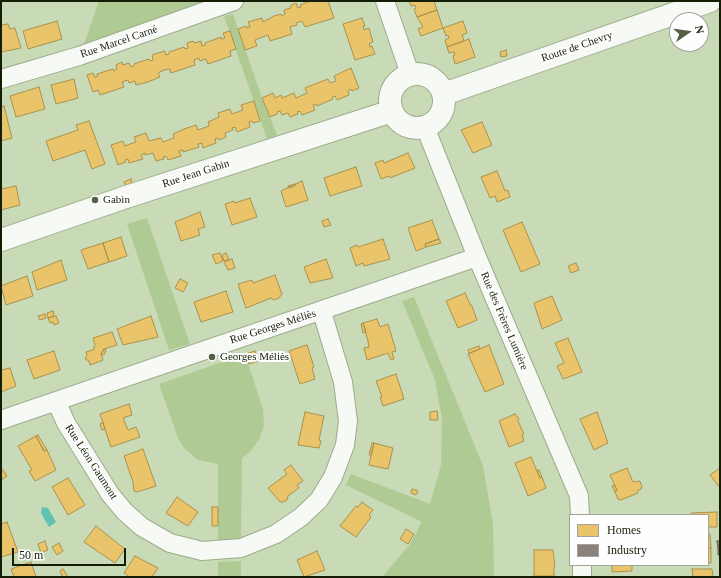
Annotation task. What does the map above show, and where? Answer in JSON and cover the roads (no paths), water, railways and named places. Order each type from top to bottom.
[{"type":"street","name":"Rue Marcel Carné","points":[[1,79],[79,56],[234,1]]},
{"type":"street","points":[[385,1],[410,74]]},
{"type":"street","name":"Route de Chevry","points":[[444,94],[710,1]]},
{"type":"street","points":[[410,74],[427,75],[440,86],[444,94],[445,102],[439,118],[425,128],[409,127],[396,118],[392,111],[390,102],[391,93],[398,82],[410,74]]},
{"type":"street","name":"Rue Jean Gabin","points":[[1,240],[126,197],[392,111]]},
{"type":"street","name":"Rue des Frères Lumière","points":[[425,128],[477,257],[579,496],[580,514]]},
{"type":"street","name":"Rue Georges Méliès","points":[[1,420],[182,357],[322,312],[477,257]]},
{"type":"street","name":"Rue Léon Gaumont","points":[[56,401],[66,423],[110,494],[125,512],[142,527],[170,543],[202,551],[241,548],[276,534],[301,517],[318,500],[333,477],[345,444],[348,421],[343,382],[322,312]]},
{"type":"street","points":[[582,566],[582,577]]},
{"type":"water","points":[[42,507],[48,508],[56,522],[49,527],[41,513]]},
{"type":"place","name":"Gabin","points":[[95,200]]},
{"type":"place","name":"Georges Méliès","points":[[212,357]]}]
